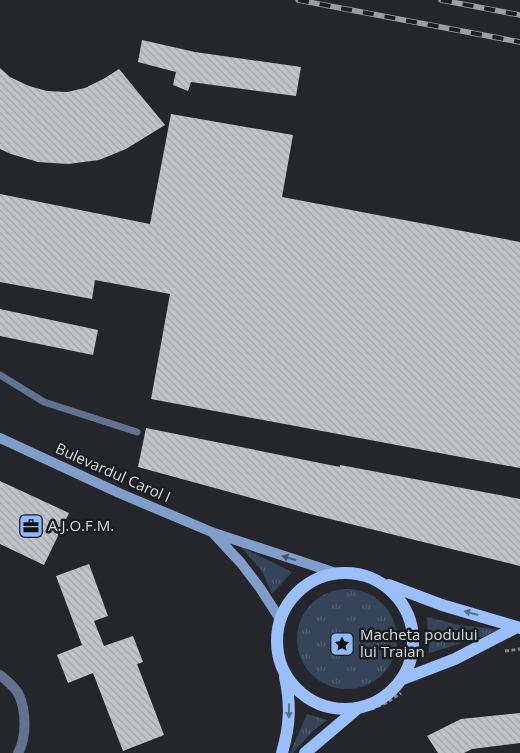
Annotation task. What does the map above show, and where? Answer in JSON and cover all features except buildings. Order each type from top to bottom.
[{"type":"main road","name":"Bulevardul Carol I","points":[[0,438],[119,494],[214,533],[336,572]]},
{"type":"main road","name":"Bulevardul Carol I","points":[[214,533],[242,563],[280,619]]},
{"type":"main road","points":[[282,753],[290,717],[289,699],[278,653],[277,636],[280,619],[288,602],[301,588],[317,578],[336,572],[357,573],[442,605],[519,628]]},
{"type":"main road","points":[[283,670],[293,685],[306,697],[322,705],[340,709],[358,708],[376,702],[391,692],[403,678],[412,658],[414,635],[408,613],[396,594],[378,580]]},
{"type":"main road","points":[[403,678],[455,659],[519,628]]},
{"type":"main road","points":[[305,753],[358,708]]},
{"type":"street","points":[[0,675],[19,694],[25,718],[22,748],[18,753]]},
{"type":"lane","points":[[0,375],[44,402],[138,432]]},
{"type":"green space","points":[[241,547],[292,572],[272,594],[262,571]]},
{"type":"green space","points":[[347,589],[366,593],[382,604],[393,620],[397,639],[393,658],[382,674],[366,685],[347,689],[328,685],[312,674],[301,658],[297,639],[301,620],[312,604],[328,593]]},
{"type":"green space","points":[[427,617],[459,625],[506,630],[429,653]]},
{"type":"green space","points":[[307,714],[327,720],[314,730],[293,753],[290,753]]},
{"type":"railway","points":[[298,0],[520,42]]},
{"type":"railway","points":[[441,0],[520,15]]},
{"type":"place","name":"A.J.O.F.M.","points":[[31,526]]},
{"type":"place","name":"Macheta podului lui Traian","points":[[342,644]]}]
